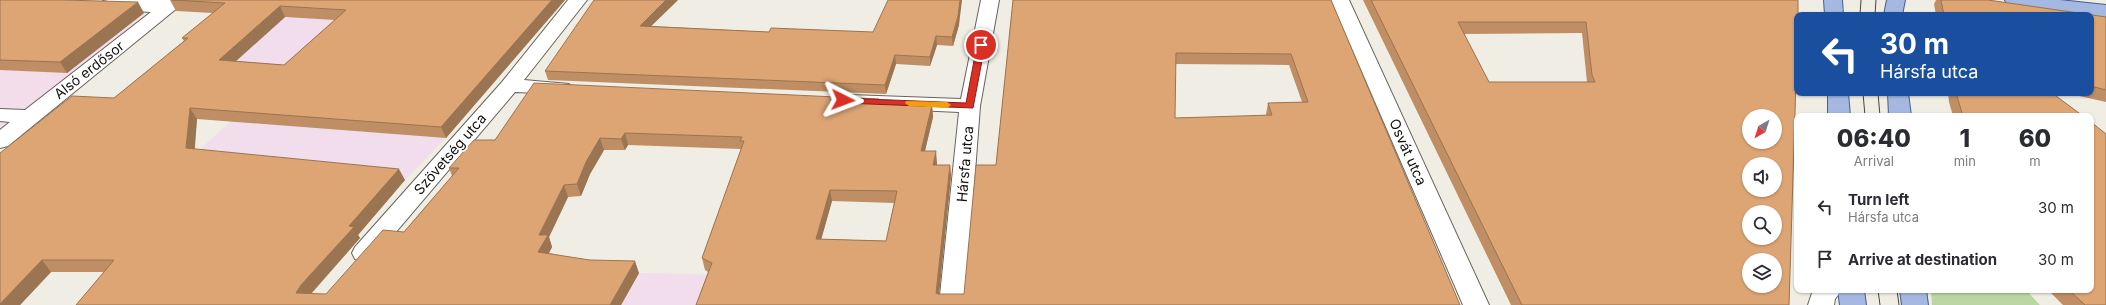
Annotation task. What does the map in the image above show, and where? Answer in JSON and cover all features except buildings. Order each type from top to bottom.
[{"type":"main road","points":[[1833,0],[1834,12]]},
{"type":"main road","points":[[1894,12],[1896,0]]},
{"type":"main road","points":[[2014,0],[2106,11]]},
{"type":"main road","points":[[1838,96],[1840,113]]},
{"type":"main road","points":[[1898,96],[1900,113]]},
{"type":"main road","points":[[1851,293],[1853,305]]},
{"type":"main road","points":[[1913,293],[1915,305]]},
{"type":"street","name":"Szövetség utca","points":[[349,270],[509,86],[578,0]]},
{"type":"street","name":"Hársfa utca","points":[[952,305],[970,106],[990,0]]},
{"type":"street","name":"Osvát utca","points":[[1340,0],[1476,305]]},
{"type":"street","points":[[92,4],[173,3]]},
{"type":"street","name":"Alsó erdősor","points":[[0,141],[173,3]]},
{"type":"street","points":[[509,86],[581,89]]},
{"type":"street","points":[[835,100],[970,106]]},
{"type":"street","points":[[0,115],[30,117]]},
{"type":"street","points":[[1821,305],[1823,296],[1826,293]]},
{"type":"shaded area","points":[[0,10],[147,14],[0,130]]},
{"type":"shaded area","points":[[234,14],[538,32],[446,138],[405,180],[188,160],[236,117]]},
{"type":"shaded area","points":[[609,272],[753,276],[743,305],[581,305]]},
{"type":"green space","points":[[1931,293],[2029,293],[2040,305],[1932,305]]},
{"type":"tram line","points":[[1860,12],[1861,0]]},
{"type":"tram line","points":[[1875,12],[1876,0]]},
{"type":"tram line","points":[[1863,96],[1865,113]]},
{"type":"tram line","points":[[1878,96],[1880,113]]},
{"type":"tram line","points":[[1878,293],[1880,305]]},
{"type":"tram line","points":[[1897,293],[1899,305]]},
{"type":"slow traffic","points":[[909,103],[947,105]]},
{"type":"route","points":[[843,100],[970,106],[981,45]]}]
